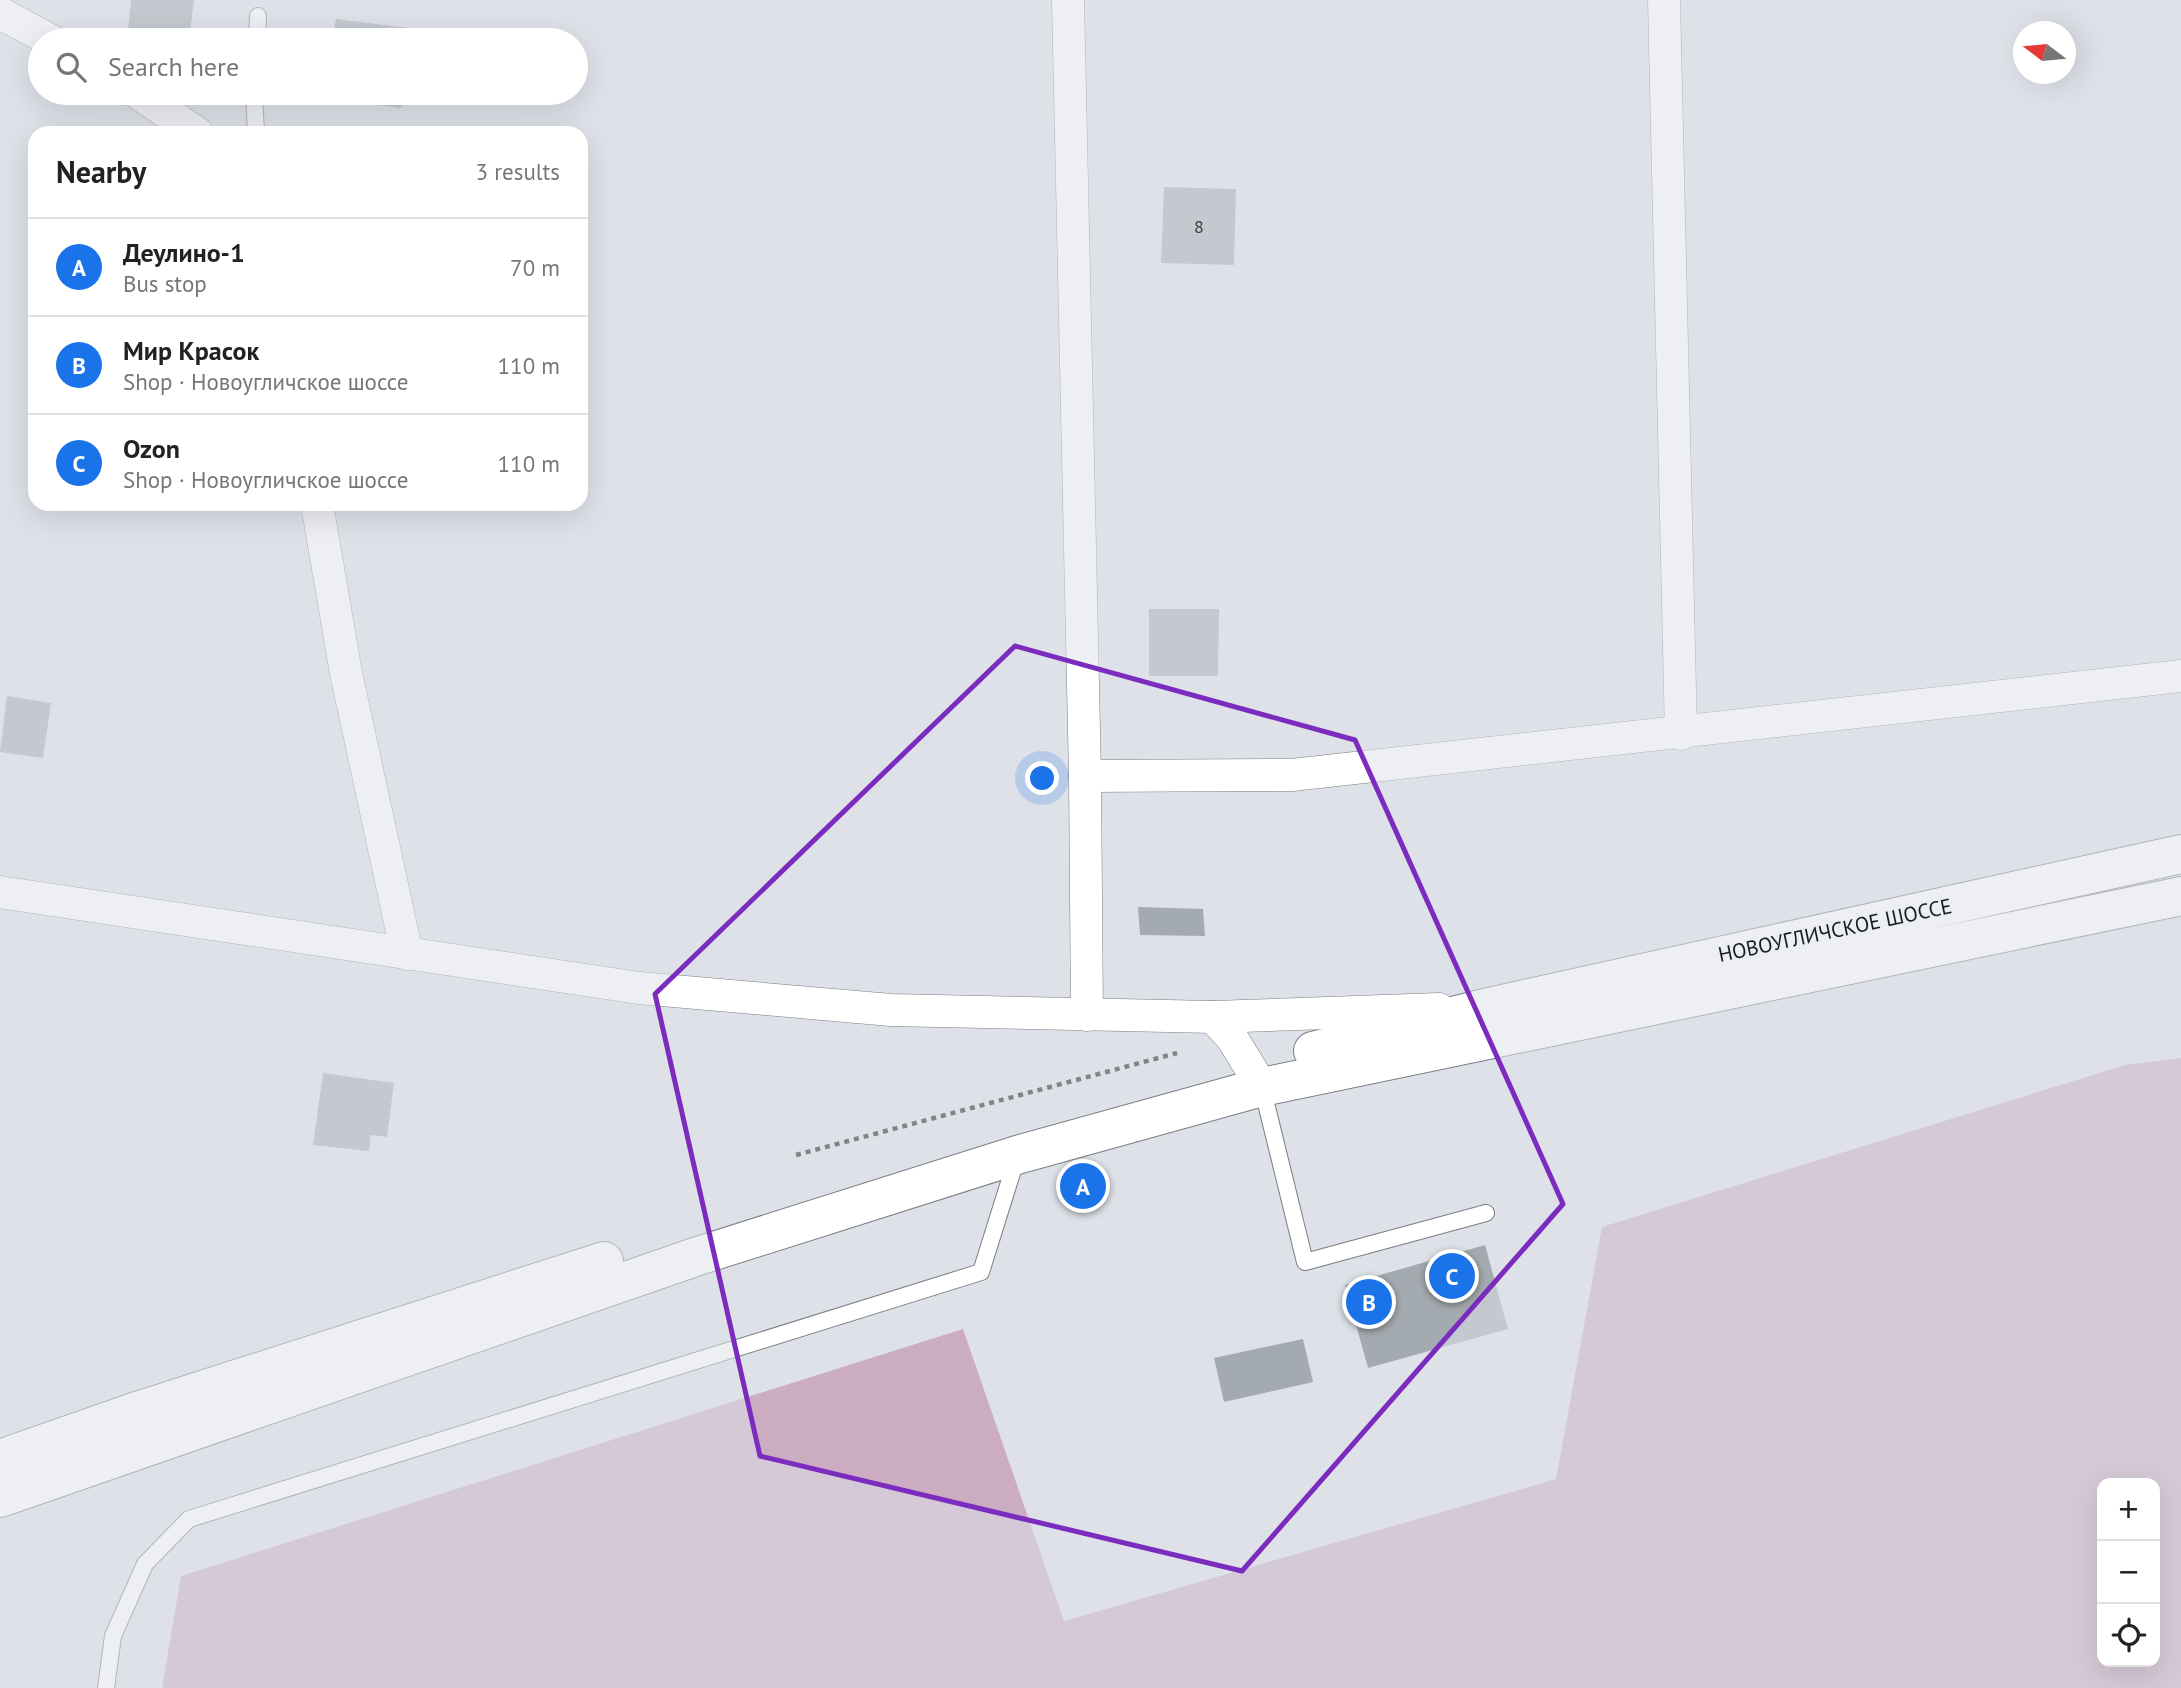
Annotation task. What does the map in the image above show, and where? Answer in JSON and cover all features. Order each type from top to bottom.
[{"type":"main road","name":"НОВОУГЛИЧСКОЕ ШОССЕ","points":[[1239,1052],[1489,1007],[2181,854]]},
{"type":"main road","points":[[0,1459],[139,1410],[686,1235],[1239,1052],[2181,895]]},
{"type":"main road","points":[[0,1498],[698,1256],[1017,1154],[1239,1052]]},
{"type":"street","points":[[1068,0],[1085,776],[1087,1015]]},
{"type":"street","points":[[1664,0],[1681,734]]},
{"type":"street","points":[[0,13],[28,28]]},
{"type":"street","points":[[156,105],[187,126]]},
{"type":"street","points":[[318,511],[346,673],[407,954]]},
{"type":"street","points":[[1085,776],[1292,775],[1681,734],[2181,676]]},
{"type":"street","points":[[0,892],[652,989],[891,1010],[1087,1015],[1239,1052],[1489,1007]]},
{"type":"lane","points":[[258,16],[258,28]]},
{"type":"lane","points":[[255,105],[256,126]]},
{"type":"lane","points":[[1239,1052],[1305,1262],[1486,1213]]},
{"type":"lane","points":[[106,1688],[113,1636],[145,1564],[189,1519],[982,1272],[1017,1154]]},
{"type":"path","points":[[796,1155],[1239,1052]]},
{"type":"highlighted area","points":[[1015,646],[1355,740],[1563,1204],[1242,1571],[760,1456],[655,994]]},
{"type":"shaded area","points":[[2181,1058],[2181,1688],[162,1688],[181,1576],[963,1329],[1064,1621],[1556,1479],[1602,1227],[2125,1065]]},
{"type":"building","points":[[131,0],[194,0],[190,28],[128,28]]},
{"type":"building","points":[[336,19],[409,28],[334,28]]},
{"type":"building","points":[[379,105],[402,105],[401,108]]},
{"type":"building","points":[[1164,187],[1236,189],[1234,265],[1161,263]]},
{"type":"building","points":[[1149,609],[1219,609],[1218,676],[1149,676]]},
{"type":"building","points":[[7,696],[51,703],[43,758],[0,752]]},
{"type":"building","points":[[1138,907],[1203,909],[1205,936],[1140,935]]},
{"type":"building","points":[[323,1073],[394,1083],[387,1137],[371,1135],[369,1151],[313,1145]]},
{"type":"building","points":[[1485,1245],[1508,1329],[1368,1368],[1345,1285]]},
{"type":"building","points":[[1303,1339],[1313,1382],[1224,1402],[1214,1358]]},
{"type":"place","name":"Деулино-1","points":[[1083,1186]]},
{"type":"place","name":"Ozon","points":[[1452,1276]]},
{"type":"place","name":"Мир Красок","points":[[1369,1302]]}]
